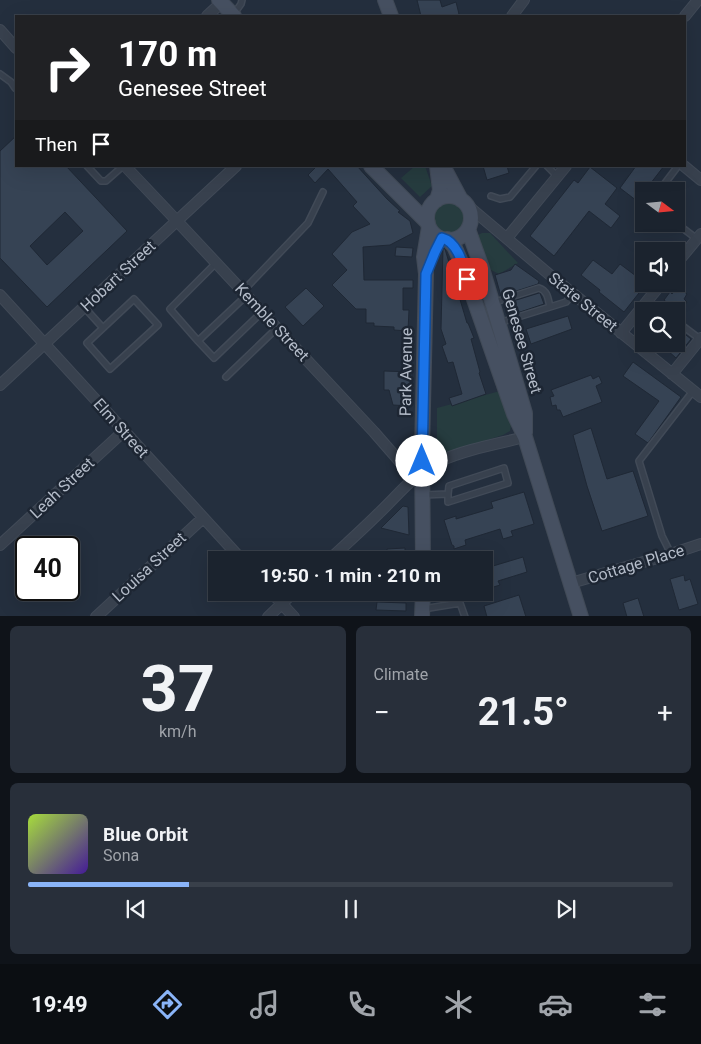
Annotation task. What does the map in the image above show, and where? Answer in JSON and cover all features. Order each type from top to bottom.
[{"type":"main road","points":[[385,0],[390,15]]},
{"type":"main road","points":[[220,1],[233,15]]},
{"type":"main road","points":[[372,167],[429,225],[437,236],[444,239],[459,237],[468,228],[471,219],[470,212],[444,167]]},
{"type":"main road","points":[[429,225],[428,211],[440,190],[437,167]]},
{"type":"main road","points":[[390,186],[413,200],[424,204],[449,196],[456,197],[464,202]]},
{"type":"main road","name":"Park Avenue","points":[[423,551],[422,450],[426,274],[424,257],[429,225]]},
{"type":"main road","name":"Genesee Street","points":[[468,228],[482,268],[525,413],[525,437]]},
{"type":"main road","name":"Park Avenue","points":[[426,274],[435,252],[444,239]]},
{"type":"main road","name":"Genesee Street","points":[[444,239],[454,246],[461,262],[514,414],[525,437],[581,616]]},
{"type":"street","points":[[513,15],[524,0]]},
{"type":"street","points":[[686,15],[698,0]]},
{"type":"street","points":[[208,15],[220,1]]},
{"type":"street","points":[[0,30],[15,47]]},
{"type":"street","name":"Kemble Street","points":[[125,167],[401,463],[422,472]]},
{"type":"street","name":"Hobart Street","points":[[0,385],[235,167]]},
{"type":"street","points":[[507,238],[565,167]]},
{"type":"street","points":[[685,167],[701,180]]},
{"type":"street","name":"State Street","points":[[464,202],[573,294],[697,394]]},
{"type":"street","points":[[468,228],[475,222],[491,225]]},
{"type":"street","points":[[685,253],[699,236]]},
{"type":"street","points":[[621,333],[654,292]]},
{"type":"street","name":"Elm Street","points":[[0,295],[234,551]]},
{"type":"street","points":[[672,374],[701,338]]},
{"type":"street","name":"Leah Street","points":[[0,545],[124,432]]},
{"type":"street","points":[[339,551],[422,472],[442,460],[525,437]]},
{"type":"street","name":"Louisa Street","points":[[96,616],[203,518]]},
{"type":"street","name":"Cottage Place","points":[[571,583],[701,544]]},
{"type":"street","points":[[279,601],[294,616]]},
{"type":"street","points":[[268,616],[285,601]]},
{"type":"lane","points":[[235,15],[242,0]]},
{"type":"lane","points":[[0,74],[15,87]]},
{"type":"lane","points":[[88,167],[101,181],[106,180],[123,167]]},
{"type":"lane","points":[[491,196],[500,199],[510,197],[535,167]]},
{"type":"lane","points":[[547,167],[558,176]]},
{"type":"lane","points":[[666,182],[677,167]]},
{"type":"lane","points":[[198,341],[245,294],[308,223],[323,192]]},
{"type":"lane","points":[[685,228],[699,236]]},
{"type":"lane","points":[[216,263],[170,309],[198,341],[214,358],[262,312]]},
{"type":"lane","points":[[492,303],[539,288],[546,293],[550,307]]},
{"type":"lane","points":[[498,323],[566,302],[573,294]]},
{"type":"lane","points":[[134,299],[158,325],[110,369],[86,343],[102,328],[134,299]]},
{"type":"lane","points":[[84,307],[102,328]]},
{"type":"lane","points":[[685,327],[701,338]]},
{"type":"lane","points":[[226,377],[277,328]]},
{"type":"lane","points":[[671,554],[662,536],[639,461],[697,394]]},
{"type":"lane","points":[[504,468],[508,483],[448,502],[448,494],[449,486],[504,468]]},
{"type":"lane","points":[[423,496],[448,494]]},
{"type":"lane","points":[[422,613],[460,603],[465,616]]},
{"type":"green space","points":[[414,167],[425,167],[432,186],[420,197],[401,178]]},
{"type":"green space","points":[[453,197],[461,200],[467,206],[470,218],[467,230],[461,236],[445,239],[437,236],[431,230],[428,214],[431,206],[437,200]]},
{"type":"green space","points":[[490,233],[518,263],[499,274],[491,270],[477,241],[478,235]]},
{"type":"green space","points":[[500,391],[511,425],[510,431],[503,435],[439,454],[437,451],[437,408]]},
{"type":"building","points":[[417,0],[440,0],[442,7],[456,2],[459,14],[456,15],[421,15]]},
{"type":"building","points":[[15,137],[15,167],[67,167],[127,231],[47,307],[0,258],[0,151]],"holes":[[[65,212],[83,231],[47,265],[30,246]]]},
{"type":"building","points":[[316,167],[358,167],[400,211],[398,212],[410,221],[413,233],[390,245],[363,247],[364,280],[413,280],[413,288],[403,288],[403,310],[409,310],[408,331],[394,330],[394,327],[374,326],[374,323],[366,323],[366,309],[356,309],[332,285],[347,270],[332,254],[352,232],[370,224],[353,206],[357,202],[328,169],[315,183],[308,175]]},
{"type":"building","points":[[483,167],[507,167],[509,173],[487,180]]},
{"type":"building","points":[[590,167],[617,188],[605,204],[620,216],[611,228],[589,211],[554,256],[530,236],[574,180],[578,183]]},
{"type":"building","points":[[635,167],[663,167],[652,182],[635,182],[635,199],[620,188]]},
{"type":"building","points":[[396,247],[413,248],[412,257],[395,256]]},
{"type":"building","points":[[443,248],[445,249],[467,323],[474,338],[471,339],[486,394],[452,406],[449,398],[462,394],[453,362],[448,363],[442,346],[446,344],[441,329]]},
{"type":"building","points":[[593,260],[612,274],[620,264],[635,275],[635,292],[640,292],[624,312],[581,275]]},
{"type":"building","points":[[515,264],[539,281],[538,284],[501,296],[495,275],[511,270]]},
{"type":"building","points":[[306,288],[324,306],[303,326],[285,307]]},
{"type":"building","points":[[670,292],[672,294],[674,292],[685,292],[687,294],[684,299],[687,302],[685,305],[685,302],[666,302],[664,300]]},
{"type":"building","points":[[540,293],[544,304],[514,314],[510,302]]},
{"type":"building","points":[[568,316],[572,329],[531,344],[526,329]]},
{"type":"building","points":[[685,334],[691,339],[685,347]]},
{"type":"building","points":[[669,352],[681,352],[676,358]]},
{"type":"building","points":[[633,362],[681,397],[648,443],[635,434],[659,401],[623,376]]},
{"type":"building","points":[[384,371],[412,372],[411,406],[393,405],[389,390],[384,390]]},
{"type":"building","points":[[591,375],[593,379],[599,376],[602,383],[596,386],[602,402],[563,417],[560,410],[557,410],[556,405],[552,406],[550,397],[554,396],[551,390]]},
{"type":"building","points":[[591,428],[607,479],[633,471],[648,516],[602,531],[573,435]]},
{"type":"building","points":[[524,492],[534,524],[511,531],[513,536],[503,539],[500,529],[465,540],[466,545],[454,549],[444,520],[456,516],[456,519],[493,508],[491,502]]},
{"type":"building","points":[[403,506],[408,507],[409,535],[381,528]]},
{"type":"building","points":[[405,548],[405,551],[387,551],[387,549]]},
{"type":"building","points":[[523,557],[527,572],[498,581],[500,585],[493,587],[493,566]]},
{"type":"building","points":[[684,575],[685,581],[690,579],[698,604],[679,610],[670,579]]},
{"type":"building","points":[[519,595],[526,616],[487,616],[484,606]]},
{"type":"building","points":[[638,598],[644,616],[627,616],[623,603]]},
{"type":"building","points":[[377,602],[406,603],[406,611],[376,610]]},
{"type":"route","points":[[422,461],[426,274],[442,238],[447,239],[454,246],[467,279]]}]
